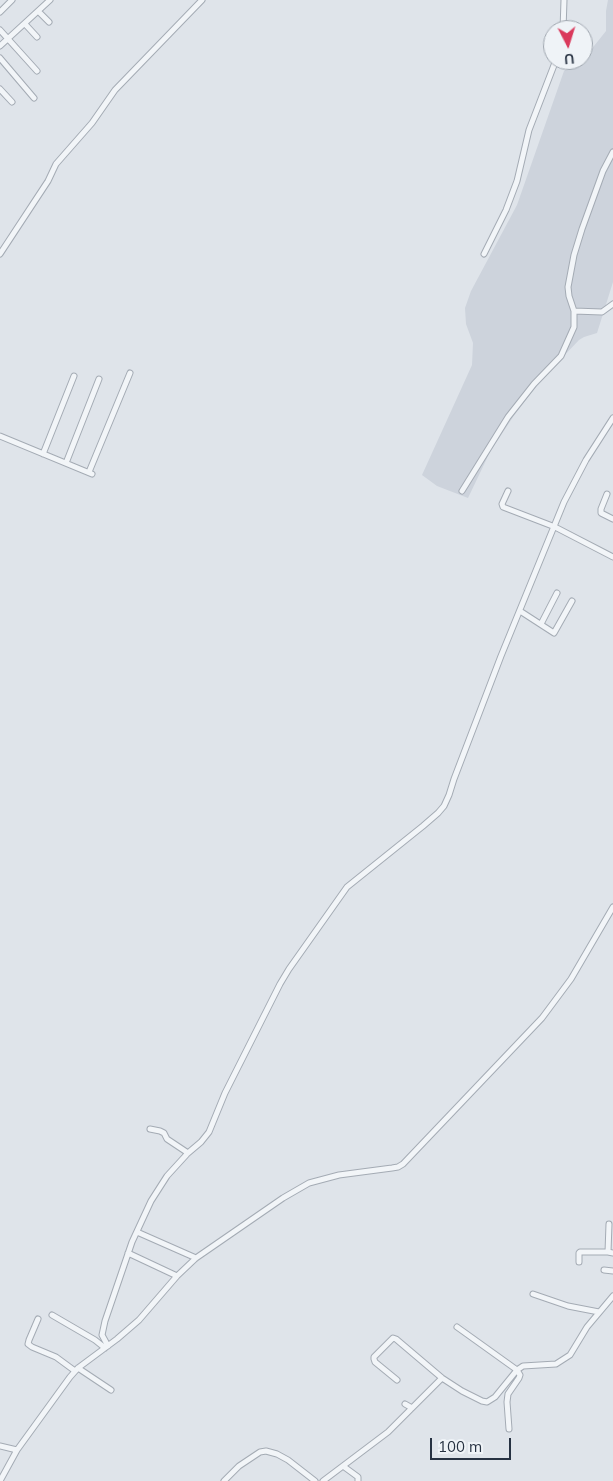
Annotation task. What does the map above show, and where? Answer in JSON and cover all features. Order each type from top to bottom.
[{"type":"street","points":[[0,12],[12,0]]},
{"type":"street","points":[[0,46],[50,0]]},
{"type":"street","points":[[0,254],[48,181],[56,164],[92,122],[115,90],[202,0]]},
{"type":"street","points":[[563,20],[564,0]]},
{"type":"street","points":[[38,11],[49,22]]},
{"type":"street","points":[[25,24],[37,37]]},
{"type":"street","points":[[0,30],[36,71]]},
{"type":"street","points":[[0,58],[34,98]]},
{"type":"street","points":[[484,254],[506,210],[517,181],[529,130],[552,70]]},
{"type":"street","points":[[0,89],[12,102]]},
{"type":"street","points":[[462,491],[508,417],[564,350],[574,327],[574,311],[568,287],[574,255],[603,171],[613,152]]},
{"type":"street","points":[[574,311],[602,312],[613,304]]},
{"type":"street","points":[[0,436],[90,473],[130,373]]},
{"type":"street","points":[[43,454],[74,376]]},
{"type":"street","points":[[66,463],[99,379]]},
{"type":"street","points":[[106,1347],[102,1332],[128,1253],[151,1201],[167,1176],[209,1132],[226,1093],[280,984],[347,887],[423,826],[444,806],[501,656],[564,502],[589,454],[613,418]]},
{"type":"street","points":[[508,491],[502,504],[503,507],[555,527],[613,557]]},
{"type":"street","points":[[607,494],[601,512],[613,519]]},
{"type":"street","points":[[541,624],[557,593]]},
{"type":"street","points":[[520,611],[555,633],[572,601]]},
{"type":"street","points":[[0,1481],[17,1450],[76,1370],[139,1320],[177,1276],[196,1258],[283,1198],[310,1183],[339,1175],[398,1167],[403,1164],[542,1018],[571,979],[613,907]]},
{"type":"street","points":[[150,1129],[160,1130],[167,1139],[188,1153]]},
{"type":"street","points":[[579,1262],[578,1253],[580,1252],[610,1252],[609,1224]]},
{"type":"street","points":[[137,1232],[196,1258]]},
{"type":"street","points":[[128,1253],[177,1276]]},
{"type":"street","points":[[604,1270],[613,1271]]},
{"type":"street","points":[[534,1294],[568,1306],[599,1312]]},
{"type":"street","points":[[397,1380],[375,1362],[374,1359],[393,1338],[442,1378],[462,1391],[487,1402],[502,1390],[517,1370],[523,1366],[556,1364],[570,1355],[587,1327],[613,1296]]},
{"type":"street","points":[[52,1315],[106,1347]]},
{"type":"street","points":[[38,1319],[28,1344],[56,1357],[111,1390]]},
{"type":"street","points":[[457,1327],[517,1370],[520,1375],[508,1394],[509,1429]]},
{"type":"street","points":[[323,1481],[377,1442],[442,1378]]},
{"type":"street","points":[[405,1404],[412,1408]]},
{"type":"street","points":[[0,1446],[17,1450]]},
{"type":"street","points":[[224,1481],[240,1466],[260,1452],[266,1451],[288,1460],[315,1481]]},
{"type":"street","points":[[343,1466],[358,1477],[358,1481]]},
{"type":"shaded area","points":[[608,0],[613,0],[613,282],[597,333],[579,340],[541,380],[490,452],[468,498],[437,486],[422,475],[472,365],[473,343],[466,324],[465,308],[471,291],[517,205],[564,71],[593,70],[593,47],[606,31]]}]
